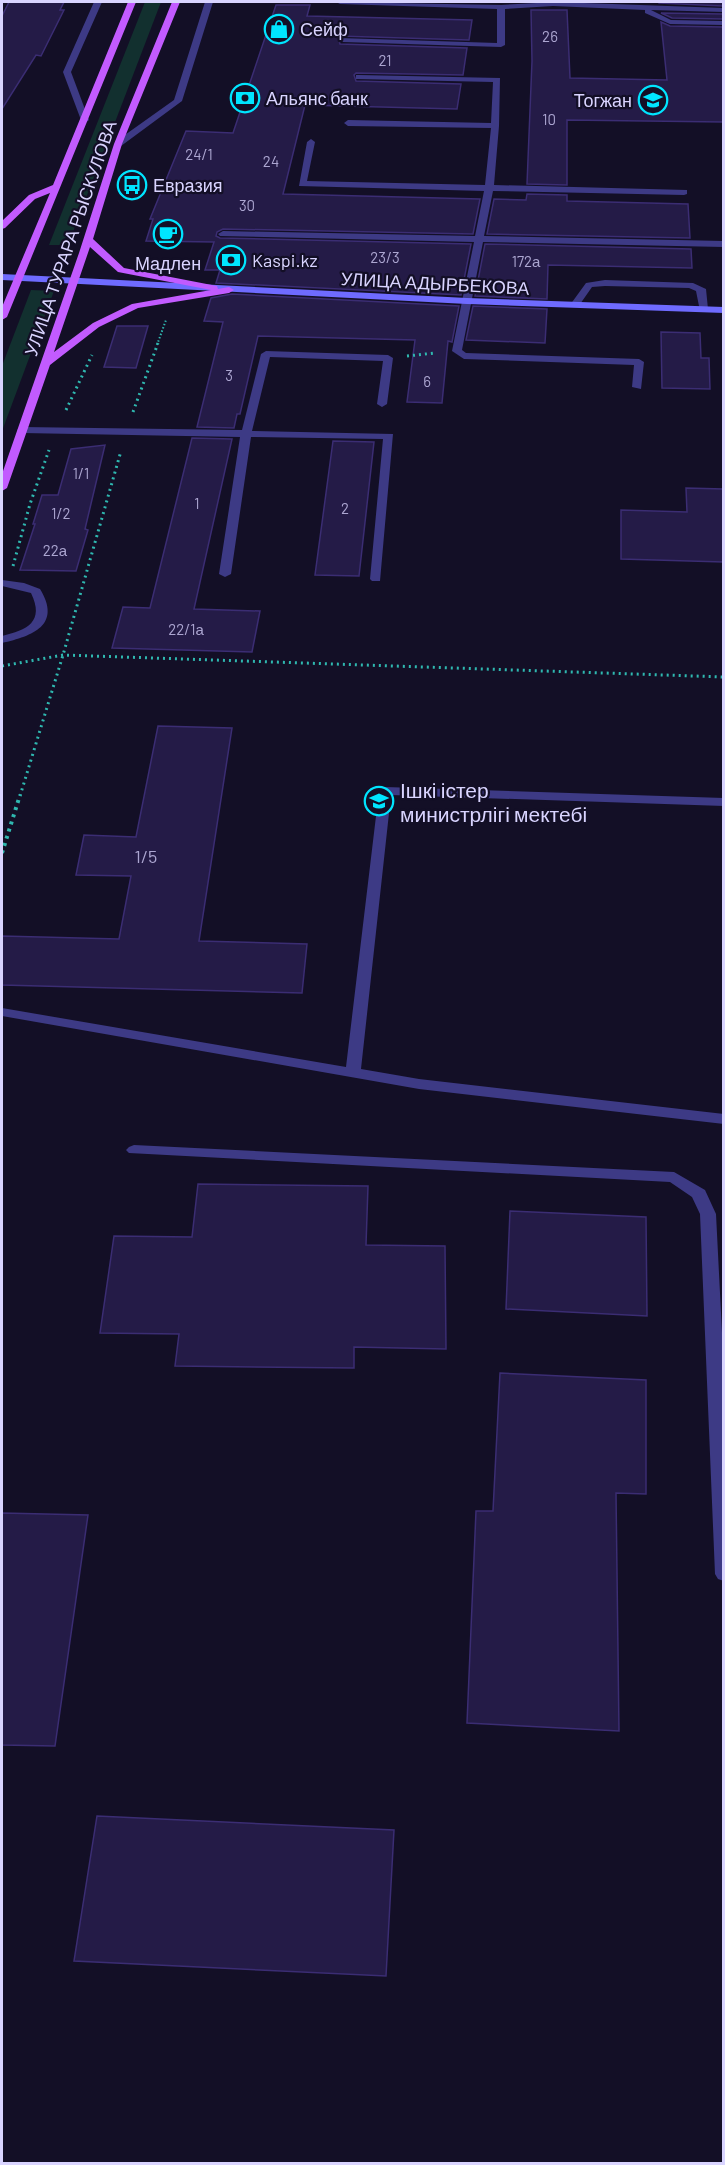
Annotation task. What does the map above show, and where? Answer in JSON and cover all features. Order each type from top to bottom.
[{"type":"main road","points":[[2,317],[132,2]]},
{"type":"main road","name":"УЛИЦА ТУРАРА РЫСКУЛОВА","points":[[2,488],[118,144],[176,2]]},
{"type":"main road","points":[[2,226],[32,197],[56,187]]},
{"type":"main road","points":[[87,239],[122,270],[217,289]]},
{"type":"main road","name":"УЛИЦА АДЫРБЕКОВА","points":[[2,277],[466,301],[723,310]]},
{"type":"main road","points":[[44,365],[96,325],[135,306],[229,290]]},
{"type":"street","points":[[85,120],[67,72],[98,2]]},
{"type":"street","points":[[118,144],[178,101],[209,2]]},
{"type":"street","points":[[340,2],[501,8],[553,3],[723,10]]},
{"type":"street","points":[[343,40],[501,45],[501,8]]},
{"type":"street","points":[[644,8],[670,22],[723,23]]},
{"type":"street","points":[[359,77],[498,80],[489,188],[458,351],[464,356],[639,362],[637,387]]},
{"type":"street","points":[[348,123],[495,126]]},
{"type":"street","points":[[311,142],[302,184],[684,192]]},
{"type":"street","points":[[223,234],[723,244]]},
{"type":"street","points":[[575,305],[590,285],[605,283],[690,285],[701,289],[703,309]]},
{"type":"street","points":[[225,574],[246,434],[267,354],[388,358],[382,404]]},
{"type":"street","points":[[22,430],[389,436],[376,579]]},
{"type":"street","points":[[2,639],[24,635],[39,623],[44,608],[36,591],[24,586],[4,584]]},
{"type":"street","points":[[353,1073],[384,792],[723,802]]},
{"type":"street","points":[[2,1012],[419,1084],[723,1119]]},
{"type":"street","points":[[134,1150],[675,1177],[699,1194],[708,1214],[723,1574]]},
{"type":"path","points":[[2,853],[63,655],[126,432],[169,310]]},
{"type":"path","points":[[4,584],[56,431],[112,319]]},
{"type":"path","points":[[388,358],[458,351]]},
{"type":"path","points":[[2,666],[63,655],[723,677]]},
{"type":"green space","points":[[145,2],[161,2],[68,245],[49,245]]},
{"type":"green space","points":[[31,290],[54,291],[2,431],[2,366]]},
{"type":"building","points":[[9,2],[64,2],[60,10],[64,10],[41,56],[36,55],[2,109],[2,16]]},
{"type":"building","points":[[723,2],[723,6],[659,3]]},
{"type":"building","points":[[276,5],[310,5],[307,16],[472,20],[469,40],[338,36],[340,44],[467,48],[463,75],[356,73],[354,75],[356,81],[461,84],[457,109],[305,105],[283,194],[480,199],[473,234],[223,229],[217,232],[216,236],[220,238],[471,244],[461,295],[216,283],[220,270],[205,270],[214,242],[146,241],[153,219],[150,219],[186,131],[233,133]]},
{"type":"building","points":[[531,10],[567,10],[570,78],[667,80],[661,22],[670,26],[723,27],[723,122],[567,120],[567,185],[527,184],[532,61]]},
{"type":"building","points":[[661,13],[723,14],[723,19],[672,18]]},
{"type":"building","points":[[527,194],[567,195],[567,201],[688,204],[690,238],[487,234],[494,199],[526,200]]},
{"type":"building","points":[[485,244],[691,249],[692,268],[548,265],[547,299],[475,296]]},
{"type":"building","points":[[232,294],[459,306],[452,342],[448,341],[442,403],[407,402],[415,340],[258,336],[240,414],[237,414],[234,428],[197,427],[223,322],[204,321],[211,298]]},
{"type":"building","points":[[473,306],[547,309],[545,343],[466,340]]},
{"type":"building","points":[[117,326],[148,326],[136,368],[104,367]]},
{"type":"building","points":[[661,332],[700,333],[701,358],[709,358],[710,389],[662,388]]},
{"type":"building","points":[[192,438],[232,439],[194,609],[260,611],[252,652],[112,648],[123,607],[150,608]]},
{"type":"building","points":[[333,441],[374,442],[359,576],[315,575]]},
{"type":"building","points":[[105,445],[85,529],[88,530],[76,571],[20,570],[42,495],[58,495],[71,449]]},
{"type":"building","points":[[686,488],[723,489],[723,562],[621,559],[621,510],[687,512]]},
{"type":"building","points":[[158,726],[232,728],[199,941],[307,944],[302,993],[2,985],[2,936],[119,939],[131,876],[76,875],[84,835],[136,837]]},
{"type":"building","points":[[198,1184],[368,1186],[366,1245],[445,1246],[446,1349],[354,1347],[354,1368],[175,1366],[179,1334],[100,1333],[114,1236],[192,1237]]},
{"type":"building","points":[[510,1211],[646,1217],[647,1316],[506,1309]]},
{"type":"building","points":[[500,1373],[646,1380],[646,1494],[616,1493],[619,1731],[467,1723],[476,1511],[493,1511]]},
{"type":"building","points":[[2,1513],[88,1515],[55,1746],[2,1745]]},
{"type":"building","points":[[97,1816],[394,1830],[386,1976],[74,1961]]},
{"type":"place","name":"Сейф","points":[[279,29]]},
{"type":"place","name":"Альянс банк","points":[[245,98]]},
{"type":"place","name":"Тогжан","points":[[653,100]]},
{"type":"place","name":"Евразия","points":[[132,185]]},
{"type":"place","name":"Мадлен","points":[[168,234]]},
{"type":"place","name":"Kaspi.kz","points":[[231,260]]},
{"type":"place","name":"Ішкі істер министрлігі мектебі","points":[[379,801]]}]
